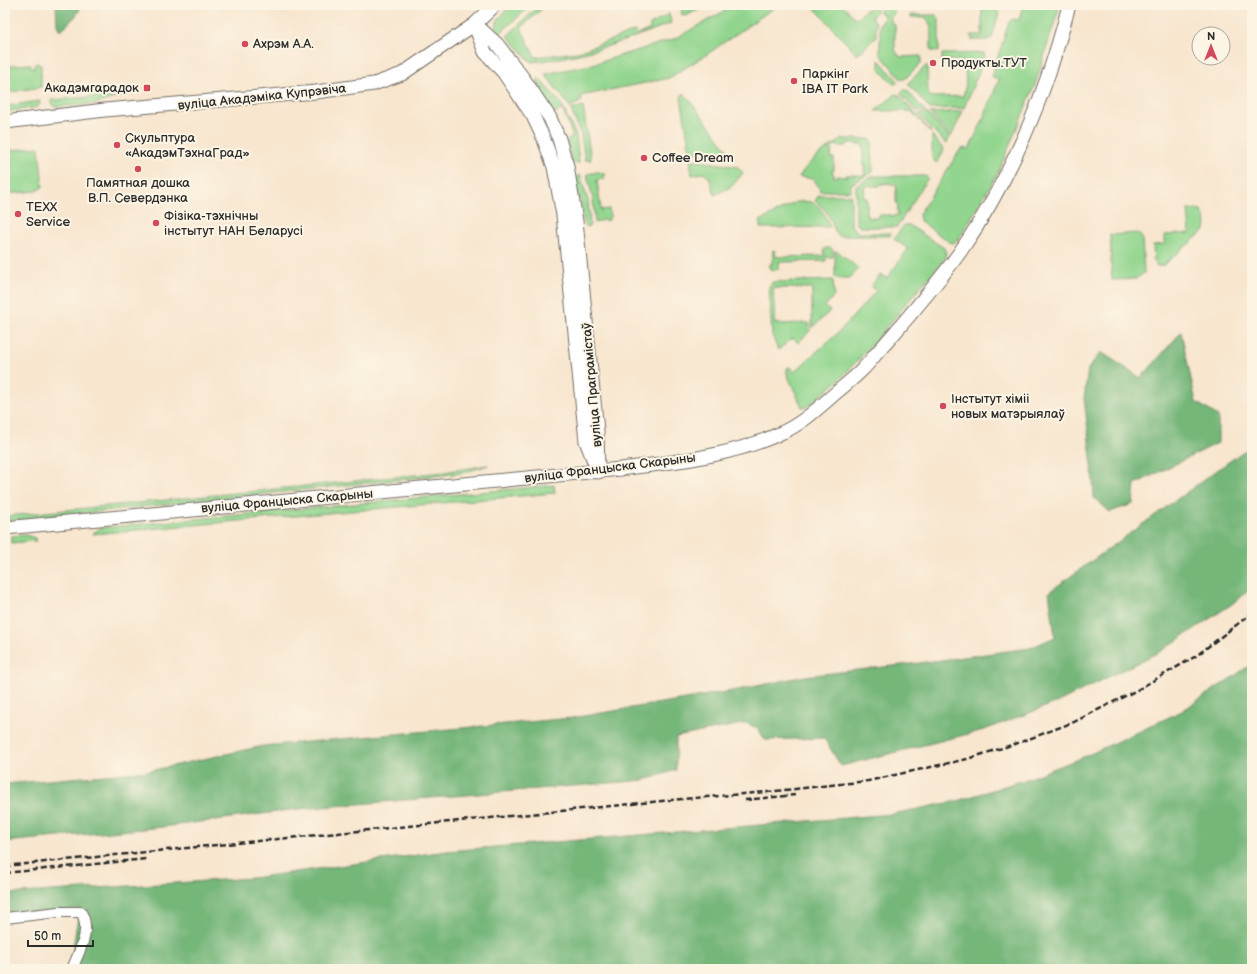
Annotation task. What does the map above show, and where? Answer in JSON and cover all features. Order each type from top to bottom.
[{"type":"main road","name":"вуліца Акадэміка Купрэвіча","points":[[5,122],[105,110],[316,92],[374,84],[402,74],[475,24],[495,5]]},
{"type":"main road","name":"вуліца Францыска Скарыны","points":[[5,528],[598,472],[681,461],[748,446],[783,432],[814,412],[862,370],[896,332],[959,253],[981,219],[1003,180],[1040,98],[1069,5]]},
{"type":"main road","name":"вуліца Праграмістаў","points":[[475,24],[486,52],[504,73],[534,116],[554,168],[563,215],[586,441],[598,472]]},
{"type":"street","points":[[5,918],[58,912],[81,912],[85,919],[86,930],[72,969]]},
{"type":"green space","points":[[56,5],[81,5],[78,13],[60,31],[57,25]]},
{"type":"green space","points":[[510,5],[532,5],[499,34],[496,30],[497,21]]},
{"type":"green space","points":[[540,5],[546,5],[521,28],[535,57],[578,52],[635,31],[637,35],[650,29],[650,25],[669,14],[671,23],[637,36],[585,53],[531,62],[507,36]]},
{"type":"green space","points":[[694,5],[707,5],[686,16],[682,15],[681,11]]},
{"type":"green space","points":[[735,5],[778,5],[706,55],[669,78],[581,96],[582,101],[570,107],[545,74],[590,65],[674,39]]},
{"type":"green space","points":[[812,5],[843,5],[856,19],[871,5],[876,5],[876,12],[872,16],[873,20],[876,22],[876,37],[857,55]]},
{"type":"green space","points":[[880,5],[894,5],[894,14],[891,17],[891,22],[895,25],[895,50],[900,57],[921,56],[921,63],[905,79],[901,79],[880,54],[880,23],[883,21],[884,17],[882,13],[879,12]]},
{"type":"green space","points":[[982,5],[1001,5],[992,38],[988,40],[972,40],[971,35],[982,35]]},
{"type":"green space","points":[[1023,5],[1060,5],[1035,85],[998,173],[958,240],[954,243],[949,242],[920,221],[919,214],[960,150],[964,148],[969,149],[999,80],[992,75],[1009,22],[1013,19],[1019,20]]},
{"type":"green space","points":[[910,15],[936,15],[939,18],[939,51],[931,51],[931,26],[926,18],[910,17]]},
{"type":"green space","points":[[984,53],[985,57],[964,108],[930,109],[909,85],[909,82],[927,65],[928,93],[931,97],[963,96],[966,78],[961,60],[942,61],[942,54]]},
{"type":"green space","points":[[879,60],[897,80],[897,83],[893,84],[879,69]]},
{"type":"green space","points":[[38,63],[41,65],[41,87],[5,93],[5,66],[30,64],[34,69],[35,64]]},
{"type":"green space","points":[[538,78],[560,102],[563,108],[576,135],[579,163],[573,163],[571,160],[567,140],[573,136],[562,109],[555,114],[537,83]]},
{"type":"green space","points":[[904,90],[907,90],[925,111],[916,111],[901,94]]},
{"type":"green space","points":[[684,93],[734,158],[690,152],[681,97]]},
{"type":"green space","points":[[896,94],[899,95],[931,133],[911,111],[875,111]]},
{"type":"green space","points":[[127,95],[95,104],[54,107],[51,100]]},
{"type":"green space","points":[[40,101],[38,107],[5,112],[5,106]]},
{"type":"green space","points":[[583,106],[591,160],[585,160],[581,135],[571,110]]},
{"type":"green space","points":[[963,111],[951,137],[930,113]]},
{"type":"green space","points":[[927,113],[950,138],[946,144],[918,114]]},
{"type":"green space","points":[[932,135],[944,150],[938,162],[935,162],[932,159]]},
{"type":"green space","points":[[842,139],[869,139],[872,141],[873,172],[851,184],[851,191],[820,191],[815,181],[799,177],[813,160]],"holes":[[[848,143],[856,143],[857,145],[862,143],[864,150],[863,163],[865,163],[864,172],[866,174],[859,176],[846,175],[846,177],[837,176],[835,178],[832,171],[834,170],[834,158],[831,158],[831,147],[838,145],[846,146]]]},
{"type":"green space","points":[[39,147],[43,187],[36,191],[5,194],[5,151]]},
{"type":"green space","points":[[690,159],[738,167],[743,173],[732,186],[715,195],[709,177],[703,173],[692,175]]},
{"type":"green space","points":[[598,172],[604,173],[604,179],[597,180],[601,210],[609,209],[610,216],[608,221],[603,220],[595,223],[593,200],[587,174]]},
{"type":"green space","points":[[580,175],[588,201],[590,226],[587,227],[583,219],[581,203],[575,184],[576,177]]},
{"type":"green space","points":[[873,176],[926,176],[928,178],[897,227],[860,227],[856,223],[856,186]],"holes":[[[889,183],[893,185],[895,183],[897,190],[896,203],[898,204],[897,212],[899,214],[892,217],[891,215],[879,215],[879,218],[868,218],[866,211],[867,198],[864,198],[864,187],[871,185],[880,186],[881,184]]]},
{"type":"green space","points":[[819,195],[851,195],[851,226],[859,233],[891,233],[890,236],[839,236],[827,214],[815,201]]},
{"type":"green space","points":[[796,202],[810,202],[817,205],[825,216],[830,227],[760,228],[760,221]]},
{"type":"green space","points":[[1188,210],[1200,210],[1205,219],[1205,230],[1162,266],[1157,266],[1154,261],[1153,245],[1165,244],[1165,235],[1190,233]]},
{"type":"green space","points":[[904,225],[909,225],[944,248],[946,253],[945,258],[869,348],[840,379],[807,407],[802,407],[787,374],[787,368],[790,367],[794,372],[841,330],[876,291],[871,286],[880,275],[887,278],[908,249],[894,239]]},
{"type":"green space","points":[[1138,233],[1142,238],[1144,273],[1136,279],[1112,280],[1110,235]]},
{"type":"green space","points":[[831,248],[833,250],[833,257],[826,257],[826,261],[779,262],[779,269],[772,270],[770,268],[770,264],[772,264],[773,250],[775,251],[776,257],[824,256],[824,249]]},
{"type":"green space","points":[[835,251],[859,269],[850,278],[835,277]]},
{"type":"green space","points":[[833,280],[834,296],[825,306],[830,311],[812,328],[812,288],[773,288],[775,324],[809,323],[810,331],[798,343],[793,338],[778,350],[772,335],[769,286],[773,282]]},
{"type":"green space","points":[[1181,332],[1196,402],[1218,416],[1218,443],[1135,484],[1133,504],[1110,512],[1094,498],[1084,398],[1088,369],[1101,352],[1141,378]]},
{"type":"green space","points":[[1245,450],[1252,457],[1252,587],[1238,600],[1161,651],[1058,702],[984,730],[841,766],[824,738],[765,740],[758,729],[747,723],[676,737],[676,770],[645,780],[299,809],[163,827],[5,842],[5,784],[149,771],[263,746],[572,718],[738,690],[805,676],[1030,648],[1055,637],[1049,592]]},
{"type":"green space","points":[[488,465],[463,473],[8,521],[7,516],[444,472]]},
{"type":"green space","points":[[554,485],[555,493],[92,534],[100,528]]},
{"type":"green space","points":[[26,535],[35,538],[36,541],[11,543],[11,536]]},
{"type":"green space","points":[[1252,664],[1252,969],[70,969],[79,909],[5,915],[5,894],[252,878],[447,851],[892,814],[957,801],[1024,780],[1086,756],[1182,711]]},
{"type":"railway","points":[[5,866],[868,781],[967,759],[1018,743],[1074,722],[1137,690],[1196,656],[1252,613]]},
{"type":"railway","points":[[745,800],[795,795]]},
{"type":"railway","points":[[5,873],[146,859]]},
{"type":"place","name":"Ахрэм А.А.","points":[[245,44]]},
{"type":"place","name":"Продукты.ТУТ","points":[[933,63]]},
{"type":"place","name":"Паркінг IBA IT Park","points":[[794,81]]},
{"type":"place","name":"Акадэмгарадок","points":[[147,88]]},
{"type":"place","name":"Скульптура «АкадэмТэхнаГрад»","points":[[117,145]]},
{"type":"place","name":"Coffee Dream","points":[[644,158]]},
{"type":"place","name":"Памятная дошка В.П. Севердэнка","points":[[138,169]]},
{"type":"place","name":"TEXX Service","points":[[18,214]]},
{"type":"place","name":"Фізіка-тэхнічны інстытут НАН Беларусі","points":[[156,223]]},
{"type":"place","name":"Інстытут хіміі новых матэрыялаў","points":[[943,406]]}]
